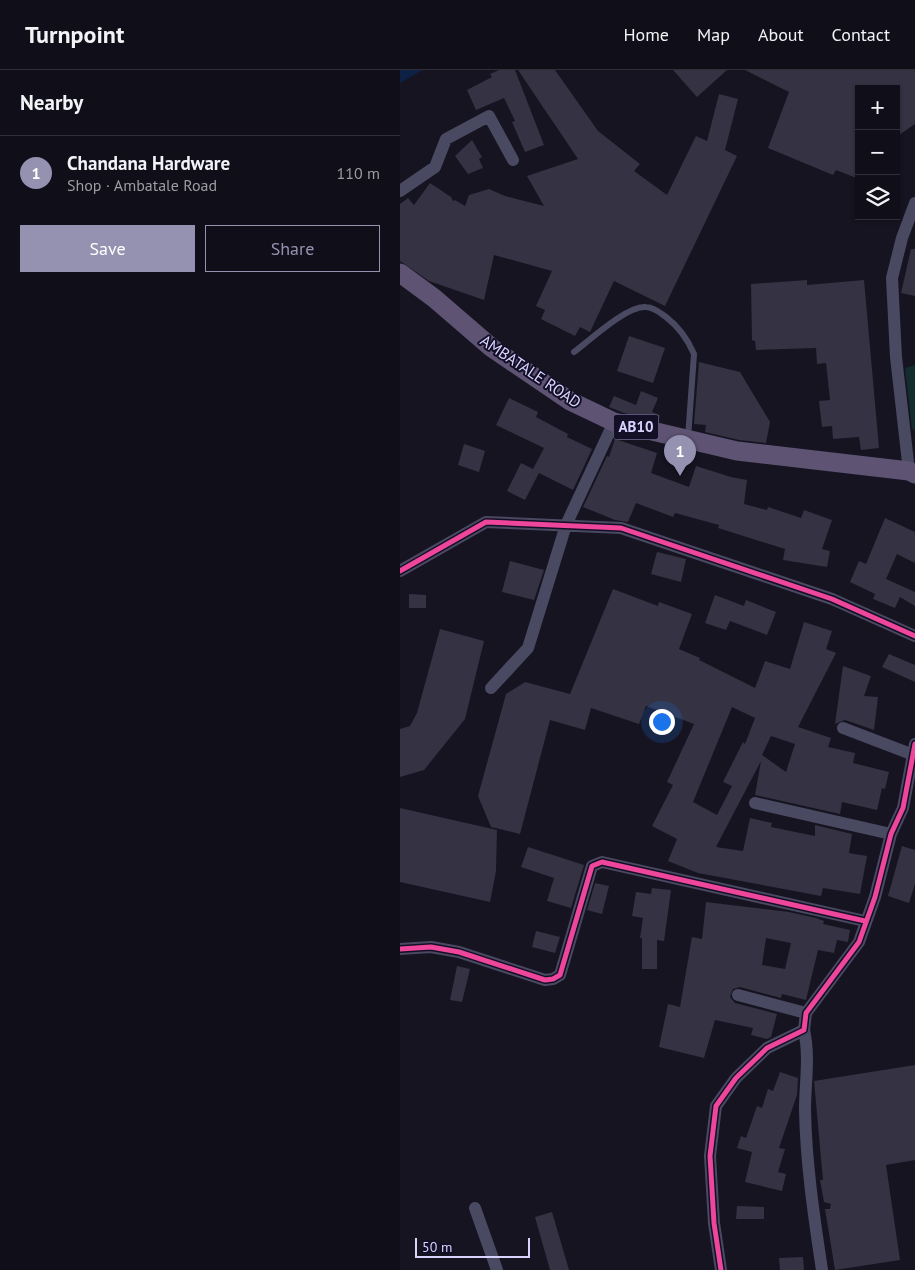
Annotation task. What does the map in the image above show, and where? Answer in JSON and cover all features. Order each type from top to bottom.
[{"type":"main road","name":"AMBATALE ROAD","points":[[400,274],[434,298],[492,348],[570,401],[614,422],[737,451],[912,473]]},
{"type":"street","points":[[400,191],[435,167],[446,139],[489,116],[513,160]]},
{"type":"street","points":[[912,473],[896,357],[892,278],[902,238],[915,203]]},
{"type":"street","points":[[491,688],[528,648],[566,525],[614,422]]},
{"type":"street","points":[[400,571],[486,522],[621,528],[832,599],[915,636]]},
{"type":"street","points":[[822,1270],[812,1205],[806,1111],[808,1049],[804,1030],[806,1013],[859,942],[875,897],[891,834],[903,808],[913,749],[843,728]]},
{"type":"street","points":[[755,803],[891,834]]},
{"type":"street","points":[[400,949],[431,947],[459,952],[545,980],[553,979],[560,975],[592,866],[602,862],[865,921]]},
{"type":"street","points":[[738,995],[806,1013]]},
{"type":"street","points":[[721,1270],[714,1223],[710,1156],[716,1106],[736,1078],[767,1048],[804,1030]]},
{"type":"street","points":[[476,1208],[497,1270]]},
{"type":"lane","points":[[574,352],[626,313],[644,306],[655,309],[674,323],[690,344],[694,354],[688,440]]},
{"type":"green space","points":[[915,365],[915,430],[912,429],[905,368]]},
{"type":"water","points":[[400,70],[423,70],[400,83]]},
{"type":"building","points":[[499,70],[515,70],[544,145],[525,152],[512,122],[515,121],[504,98],[476,110],[467,90],[492,77],[490,74]]},
{"type":"building","points":[[518,70],[555,70],[598,131],[640,164],[634,171],[667,195],[696,136],[707,141],[719,94],[738,99],[725,150],[737,156],[665,306],[614,281],[590,332],[580,327],[575,336],[541,319],[545,310],[536,306],[552,271],[494,255],[484,300],[429,281],[400,261],[400,204],[408,198],[414,205],[430,183],[451,197],[453,201],[455,200],[465,206],[469,195],[489,189],[505,196],[544,206],[527,176],[578,159]]},
{"type":"building","points":[[673,70],[727,70],[697,97]]},
{"type":"building","points":[[745,70],[915,70],[915,124],[900,134],[900,85],[855,85],[855,177],[836,170],[833,175],[768,148],[789,92]]},
{"type":"building","points":[[472,140],[482,157],[479,159],[483,168],[468,174],[455,156]]},
{"type":"building","points":[[911,249],[915,249],[915,296],[901,293]]},
{"type":"building","points":[[807,280],[807,285],[864,280],[879,448],[861,450],[859,437],[833,439],[832,426],[822,427],[819,401],[830,400],[826,363],[817,364],[816,348],[756,350],[755,341],[752,340],[751,284]]},
{"type":"building","points":[[629,336],[665,348],[653,383],[617,371]]},
{"type":"building","points":[[699,362],[740,372],[770,422],[766,443],[739,440],[705,432],[706,425],[694,424]]},
{"type":"building","points":[[641,391],[658,398],[652,412],[660,415],[658,421],[624,413],[609,407],[614,396],[636,405]]},
{"type":"building","points":[[509,398],[538,412],[536,417],[568,434],[567,437],[592,449],[573,490],[539,473],[525,500],[507,491],[521,463],[533,469],[544,448],[496,425]]},
{"type":"building","points":[[615,439],[657,453],[651,473],[689,487],[696,466],[747,480],[744,504],[767,510],[768,507],[801,518],[804,510],[832,520],[822,549],[830,551],[827,567],[783,560],[785,549],[718,528],[719,525],[675,513],[673,517],[636,503],[628,522],[615,520],[583,507],[607,456],[609,457]]},
{"type":"building","points":[[464,444],[485,451],[479,472],[458,465]]},
{"type":"building","points":[[885,518],[915,532],[915,563],[897,554],[886,579],[915,592],[915,606],[900,597],[895,608],[873,599],[875,594],[850,582],[859,561],[866,564]]},
{"type":"building","points":[[657,552],[686,559],[681,582],[651,574]]},
{"type":"building","points":[[510,561],[544,570],[534,600],[502,592]]},
{"type":"building","points":[[613,589],[658,606],[659,602],[692,614],[679,649],[700,658],[699,660],[755,688],[765,661],[790,669],[804,622],[832,631],[826,649],[836,653],[798,727],[831,738],[828,747],[855,753],[853,763],[889,772],[885,789],[882,788],[877,810],[842,802],[840,814],[755,795],[761,761],[716,847],[743,851],[750,818],[772,823],[771,827],[815,836],[815,825],[852,834],[849,853],[867,856],[860,894],[823,888],[821,896],[698,873],[668,861],[677,839],[652,826],[673,785],[667,782],[694,724],[646,706],[639,724],[591,708],[585,730],[550,720],[520,834],[491,827],[478,796],[506,694],[525,682],[570,694]],"holes":[[[732,707],[755,718],[745,744],[743,742],[723,782],[732,786],[717,815],[693,802]],[[771,736],[795,744],[786,772],[762,755]]]},
{"type":"building","points":[[409,594],[426,595],[426,608],[409,608]]},
{"type":"building","points":[[715,595],[744,606],[746,600],[776,612],[767,635],[730,621],[726,630],[705,623]]},
{"type":"building","points":[[440,629],[484,641],[465,719],[424,770],[400,777],[400,729],[410,726],[417,713]]},
{"type":"building","points":[[889,654],[915,665],[915,682],[882,667]]},
{"type":"building","points":[[843,666],[871,676],[864,696],[878,697],[874,730],[845,720],[835,724]]},
{"type":"building","points":[[400,808],[497,830],[496,871],[490,902],[400,882]]},
{"type":"building","points":[[902,846],[915,850],[915,884],[909,903],[888,896]]},
{"type":"building","points":[[528,847],[584,865],[571,908],[547,901],[554,878],[521,867]]},
{"type":"building","points":[[595,883],[609,886],[602,914],[587,910]]},
{"type":"building","points":[[652,888],[671,890],[664,941],[657,940],[657,969],[642,969],[642,938],[640,938],[643,918],[632,916],[636,892],[651,894]]},
{"type":"building","points":[[706,902],[789,912],[816,918],[824,921],[823,924],[850,930],[848,942],[837,940],[834,953],[818,950],[806,1000],[782,994],[781,998],[740,987],[733,989],[730,997],[735,1003],[777,1014],[771,1037],[767,1039],[751,1035],[753,1028],[715,1020],[704,1058],[659,1047],[668,1004],[680,1007],[692,937],[702,939]],"holes":[[[766,938],[791,943],[785,969],[762,965]]]},
{"type":"building","points":[[536,931],[560,937],[555,953],[532,947]]},
{"type":"building","points":[[457,966],[470,969],[462,1002],[450,1000]]},
{"type":"building","points":[[915,1065],[915,1160],[886,1165],[900,1260],[835,1270],[825,1209],[830,1209],[831,1204],[824,1202],[820,1180],[823,1180],[814,1081]]},
{"type":"building","points":[[780,1072],[798,1078],[797,1095],[779,1148],[785,1149],[778,1172],[786,1174],[782,1191],[745,1182],[752,1152],[737,1148],[741,1136],[746,1138],[757,1106],[762,1108],[768,1089],[773,1091]]},
{"type":"building","points":[[737,1206],[764,1207],[764,1219],[736,1219]]},
{"type":"building","points":[[552,1212],[569,1270],[550,1270],[535,1217]]},
{"type":"building","points":[[803,1257],[804,1270],[780,1270],[779,1258]]},
{"type":"cycle path","points":[[400,571],[486,522],[621,528],[832,599],[915,636]]},
{"type":"cycle path","points":[[721,1270],[714,1223],[710,1156],[716,1106],[736,1078],[767,1048],[804,1030],[806,1013],[859,942],[875,897],[891,834],[903,808],[915,744]]},
{"type":"cycle path","points":[[400,949],[431,947],[459,952],[545,980],[553,979],[560,975],[592,866],[602,862],[865,921]]},
{"type":"place","name":"Chandana Hardware","points":[[680,476]]}]
